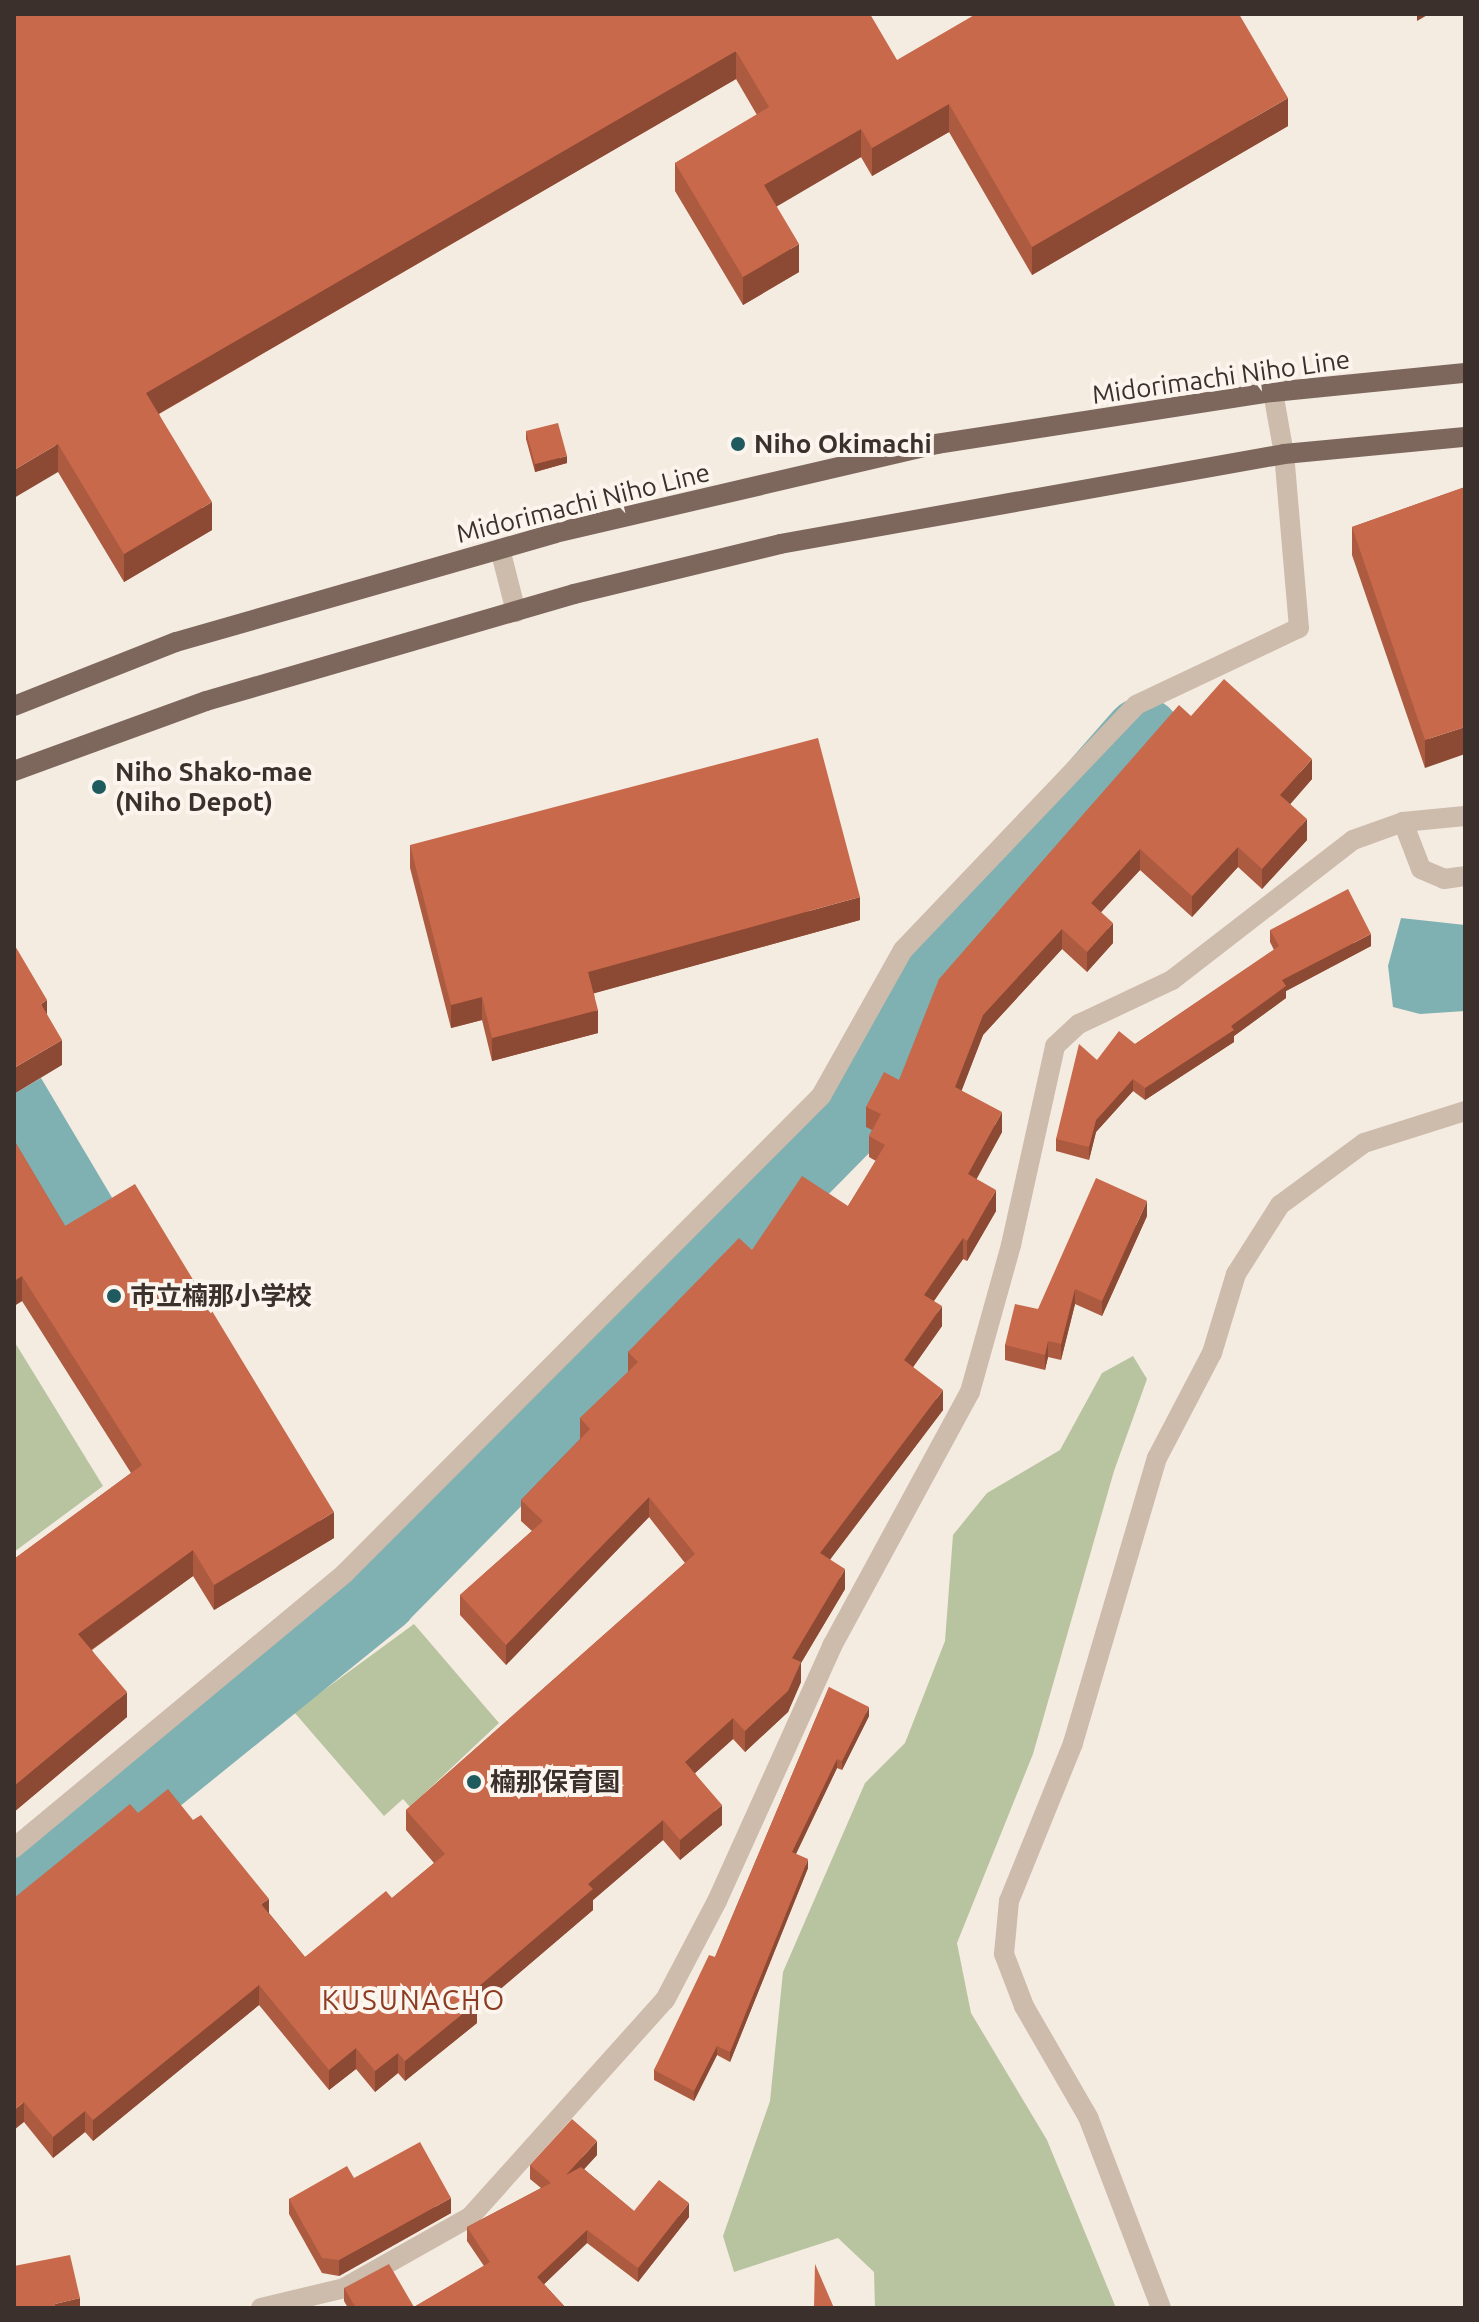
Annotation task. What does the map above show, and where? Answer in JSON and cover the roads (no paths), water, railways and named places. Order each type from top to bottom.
[{"type":"main road","name":"Midorimachi Niho Line","points":[[14,706],[176,642],[500,549],[936,444],[1273,392],[1465,373]]},
{"type":"main road","points":[[14,771],[206,701],[516,612],[780,544],[1284,454],[1465,437]]},
{"type":"street","points":[[14,1848],[345,1573],[821,1096],[903,950],[1136,705],[1299,628],[1284,454],[1273,392]]},
{"type":"street","points":[[500,549],[516,612]]},
{"type":"street","points":[[261,2308],[344,2288],[470,2217],[665,2000],[717,1901],[832,1646],[970,1392],[1011,1245],[1055,1046],[1079,1024],[1172,980],[1353,840],[1403,822],[1465,816]]},
{"type":"street","points":[[1403,822],[1421,869],[1444,879],[1465,876]]},
{"type":"street","points":[[1161,2308],[1088,2117],[1024,2006],[1004,1954],[1009,1901],[1073,1743],[1157,1458],[1212,1353],[1236,1274],[1280,1205],[1364,1143],[1465,1111]]},
{"type":"water","points":[[1401,918],[1465,925],[1465,1011],[1420,1014],[1393,1007],[1388,966]]},
{"type":"water","points":[[41,1078],[123,1216],[65,1251],[14,1165],[14,1094]]},
{"type":"waterway","points":[[14,1890],[379,1595],[844,1123],[927,982],[1143,736]]},
{"type":"place","name":"Niho Okimachi","points":[[738,444]]},
{"type":"place","name":"Niho Shako-mae (Niho Depot)","points":[[99,787]]},
{"type":"place","name":"市立楠那小学校","points":[[114,1296]]},
{"type":"place","name":"楠那保育園","points":[[474,1782]]},
{"type":"district","name":"KUSUNACHO","points":[[414,2000]]}]
